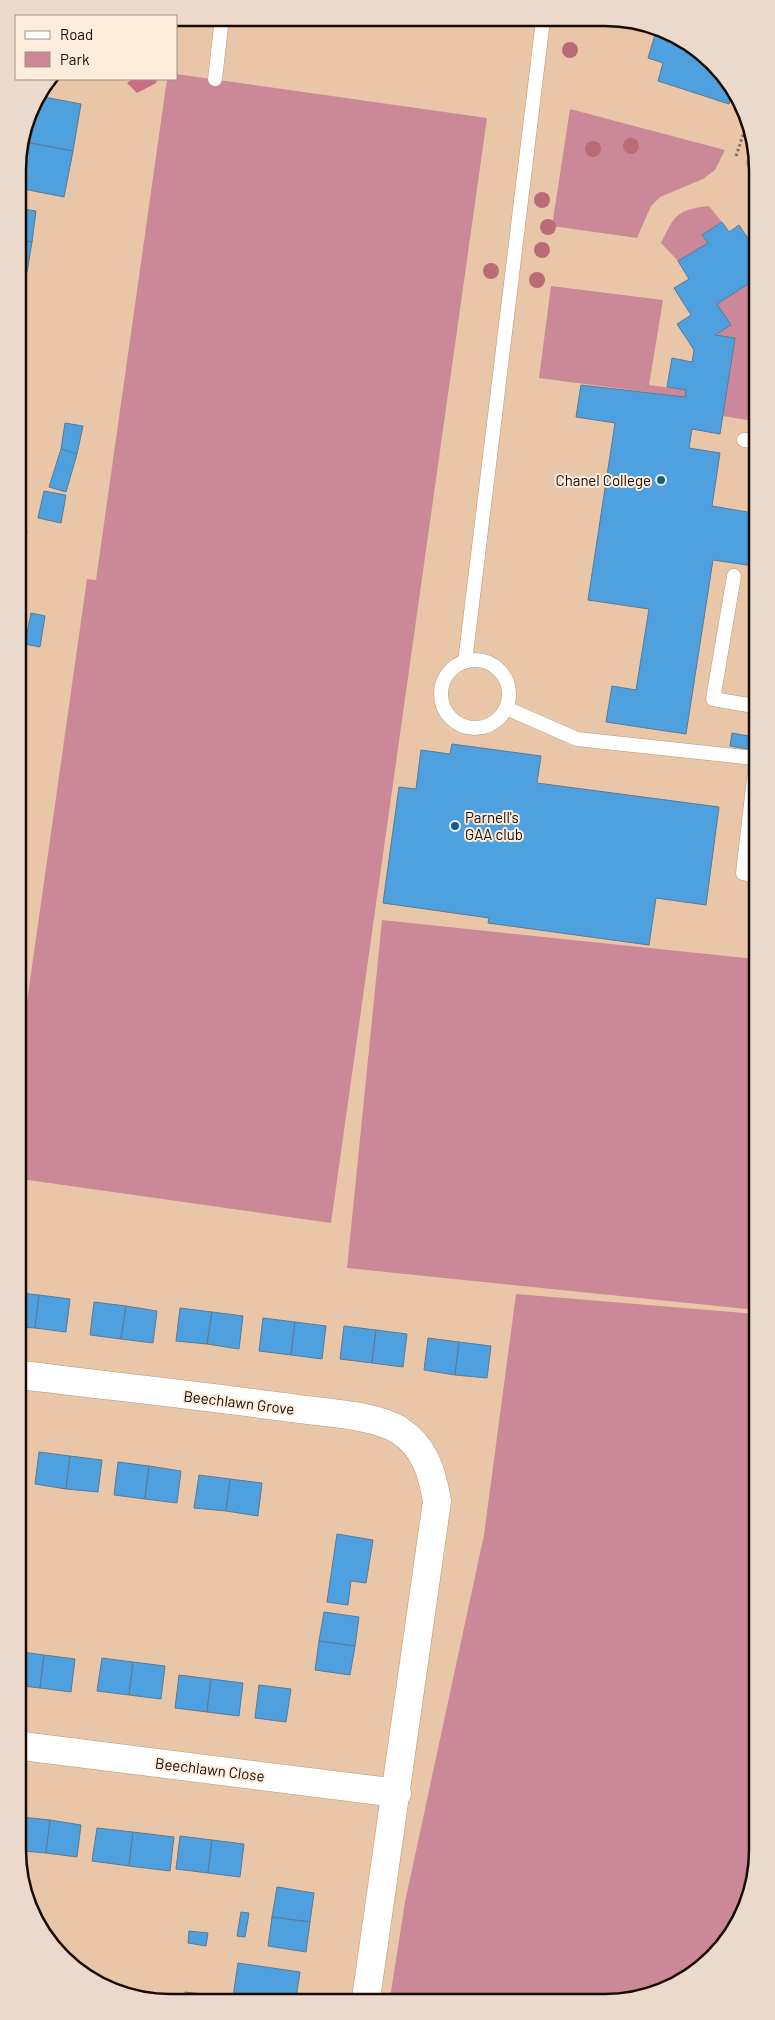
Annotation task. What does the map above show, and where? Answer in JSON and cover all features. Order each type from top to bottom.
[{"type":"street","name":"Beechlawn Grove","points":[[26,1376],[232,1400],[371,1420],[398,1430],[420,1448],[432,1474],[437,1501],[397,1793],[367,1994]]},
{"type":"street","name":"Beechlawn Close","points":[[26,1747],[397,1793]]},
{"type":"lane","points":[[215,79],[221,26]]},
{"type":"lane","points":[[465,662],[542,26]]},
{"type":"lane","points":[[734,576],[713,699],[749,705]]},
{"type":"lane","points":[[476,660],[487,662],[497,668],[508,686],[506,708],[500,718],[480,728],[469,728],[458,724],[443,708],[442,685],[455,666],[465,662],[476,660]]},
{"type":"lane","points":[[506,708],[577,739],[749,757]]},
{"type":"lane","points":[[749,825],[743,873],[749,874]]},
{"type":"path","points":[[736,156],[744,134]]},
{"type":"green space","points":[[178,74],[487,118],[331,1223],[26,1180],[26,1005],[87,579],[96,580],[167,80],[178,80]]},
{"type":"green space","points":[[570,109],[725,150],[715,170],[703,179],[660,197],[651,206],[637,238],[552,226]]},
{"type":"green space","points":[[748,155],[749,170],[746,163]]},
{"type":"green space","points":[[709,206],[722,222],[702,235],[708,243],[678,261],[661,243],[670,226],[683,212]]},
{"type":"green space","points":[[749,284],[749,420],[723,416],[735,338],[715,335],[731,325],[717,304]]},
{"type":"green space","points":[[551,286],[663,300],[649,385],[686,390],[685,397],[539,378]]},
{"type":"green space","points":[[382,920],[749,958],[748,1309],[347,1268]]},
{"type":"green space","points":[[516,1294],[748,1313],[748,1868],[738,1905],[713,1945],[685,1969],[660,1983],[623,1993],[604,1994],[391,1994],[405,1902],[484,1535]]},
{"type":"shaded area","points":[[132,80],[157,80],[156,83],[137,93],[127,83]]},
{"type":"building","points":[[655,36],[668,41],[692,56],[706,69],[719,83],[730,101],[729,104],[658,81],[663,63],[648,58]]},
{"type":"building","points":[[47,97],[81,104],[73,151],[29,143],[37,115]]},
{"type":"building","points":[[29,143],[73,151],[64,197],[27,190],[27,152]]},
{"type":"building","points":[[27,209],[36,211],[32,242],[27,241]]},
{"type":"building","name":"Chanel College","points":[[722,222],[729,232],[739,225],[749,240],[749,284],[717,304],[731,325],[715,335],[735,338],[720,434],[692,429],[689,448],[720,453],[712,506],[749,512],[749,565],[713,560],[686,734],[606,722],[612,686],[636,690],[649,609],[588,600],[615,423],[576,417],[581,385],[685,397],[686,390],[667,387],[672,358],[692,362],[694,350],[677,324],[691,315],[674,288],[689,279],[678,261],[708,243],[702,235]]},
{"type":"building","points":[[27,241],[32,242],[27,272]]},
{"type":"building","points":[[65,423],[83,426],[77,454],[61,449]]},
{"type":"building","points":[[61,449],[77,454],[66,492],[49,487]]},
{"type":"building","points":[[44,491],[66,495],[61,523],[38,518]]},
{"type":"building","points":[[31,613],[45,616],[40,647],[27,644]]},
{"type":"building","points":[[732,733],[749,736],[749,749],[730,746]]},
{"type":"building","points":[[452,744],[541,756],[537,783],[719,807],[706,905],[656,898],[649,945],[488,923],[489,918],[383,903],[399,787],[416,789],[421,750],[450,754]]},
{"type":"building","points":[[26,1294],[39,1295],[35,1328],[26,1327]]},
{"type":"building","points":[[39,1295],[70,1299],[66,1332],[35,1328]]},
{"type":"building","points":[[94,1302],[126,1306],[121,1339],[90,1335]]},
{"type":"building","points":[[126,1306],[157,1311],[153,1343],[121,1339]]},
{"type":"building","points":[[180,1308],[212,1312],[207,1344],[176,1341]]},
{"type":"building","points":[[212,1312],[243,1316],[239,1349],[207,1344]]},
{"type":"building","points":[[263,1318],[295,1322],[291,1355],[259,1351]]},
{"type":"building","points":[[295,1322],[326,1326],[322,1359],[291,1355]]},
{"type":"building","points":[[344,1326],[376,1330],[372,1363],[340,1359]]},
{"type":"building","points":[[376,1330],[407,1334],[403,1367],[372,1363]]},
{"type":"building","points":[[428,1338],[459,1342],[455,1375],[424,1370]]},
{"type":"building","points":[[459,1342],[491,1346],[487,1378],[455,1375]]},
{"type":"building","points":[[39,1452],[70,1456],[66,1489],[35,1484]]},
{"type":"building","points":[[70,1456],[102,1460],[98,1492],[66,1489]]},
{"type":"building","points":[[118,1462],[149,1466],[145,1499],[114,1495]]},
{"type":"building","points":[[149,1466],[181,1471],[177,1503],[145,1499]]},
{"type":"building","points":[[199,1475],[230,1479],[226,1511],[194,1508]]},
{"type":"building","points":[[230,1479],[262,1483],[258,1516],[226,1511]]},
{"type":"building","points":[[337,1534],[373,1540],[366,1583],[351,1581],[348,1605],[327,1602]]},
{"type":"building","points":[[324,1612],[359,1617],[355,1646],[319,1641]]},
{"type":"building","points":[[319,1641],[355,1646],[350,1675],[315,1670]]},
{"type":"building","points":[[26,1653],[44,1655],[40,1688],[26,1686]]},
{"type":"building","points":[[44,1655],[75,1659],[71,1692],[40,1688]]},
{"type":"building","points":[[102,1658],[133,1662],[129,1695],[97,1691]]},
{"type":"building","points":[[133,1662],[165,1666],[161,1699],[129,1695]]},
{"type":"building","points":[[179,1675],[211,1679],[207,1712],[175,1708]]},
{"type":"building","points":[[211,1679],[243,1683],[239,1716],[207,1712]]},
{"type":"building","points":[[259,1685],[291,1689],[286,1722],[255,1718]]},
{"type":"building","points":[[26,1817],[50,1820],[46,1853],[26,1851]]},
{"type":"building","points":[[50,1820],[81,1825],[77,1857],[46,1853]]},
{"type":"building","points":[[97,1828],[133,1832],[129,1866],[92,1861]]},
{"type":"building","points":[[133,1832],[174,1837],[170,1871],[129,1866]]},
{"type":"building","points":[[180,1836],[212,1840],[208,1873],[176,1869]]},
{"type":"building","points":[[212,1840],[244,1844],[240,1877],[208,1873]]},
{"type":"building","points":[[277,1887],[314,1893],[310,1922],[272,1917]]},
{"type":"building","points":[[241,1912],[249,1913],[245,1937],[237,1936]]},
{"type":"building","points":[[272,1917],[310,1922],[306,1952],[268,1946]]},
{"type":"building","points":[[189,1931],[208,1933],[206,1946],[188,1943]]},
{"type":"building","points":[[238,1963],[300,1972],[297,1994],[233,1994]]},
{"type":"building","points":[[185,1992],[203,1994],[185,1994]]},
{"type":"place","name":"Chanel College","points":[[661,480]]},
{"type":"place","name":"Parnell's GAA club","points":[[455,826]]}]
